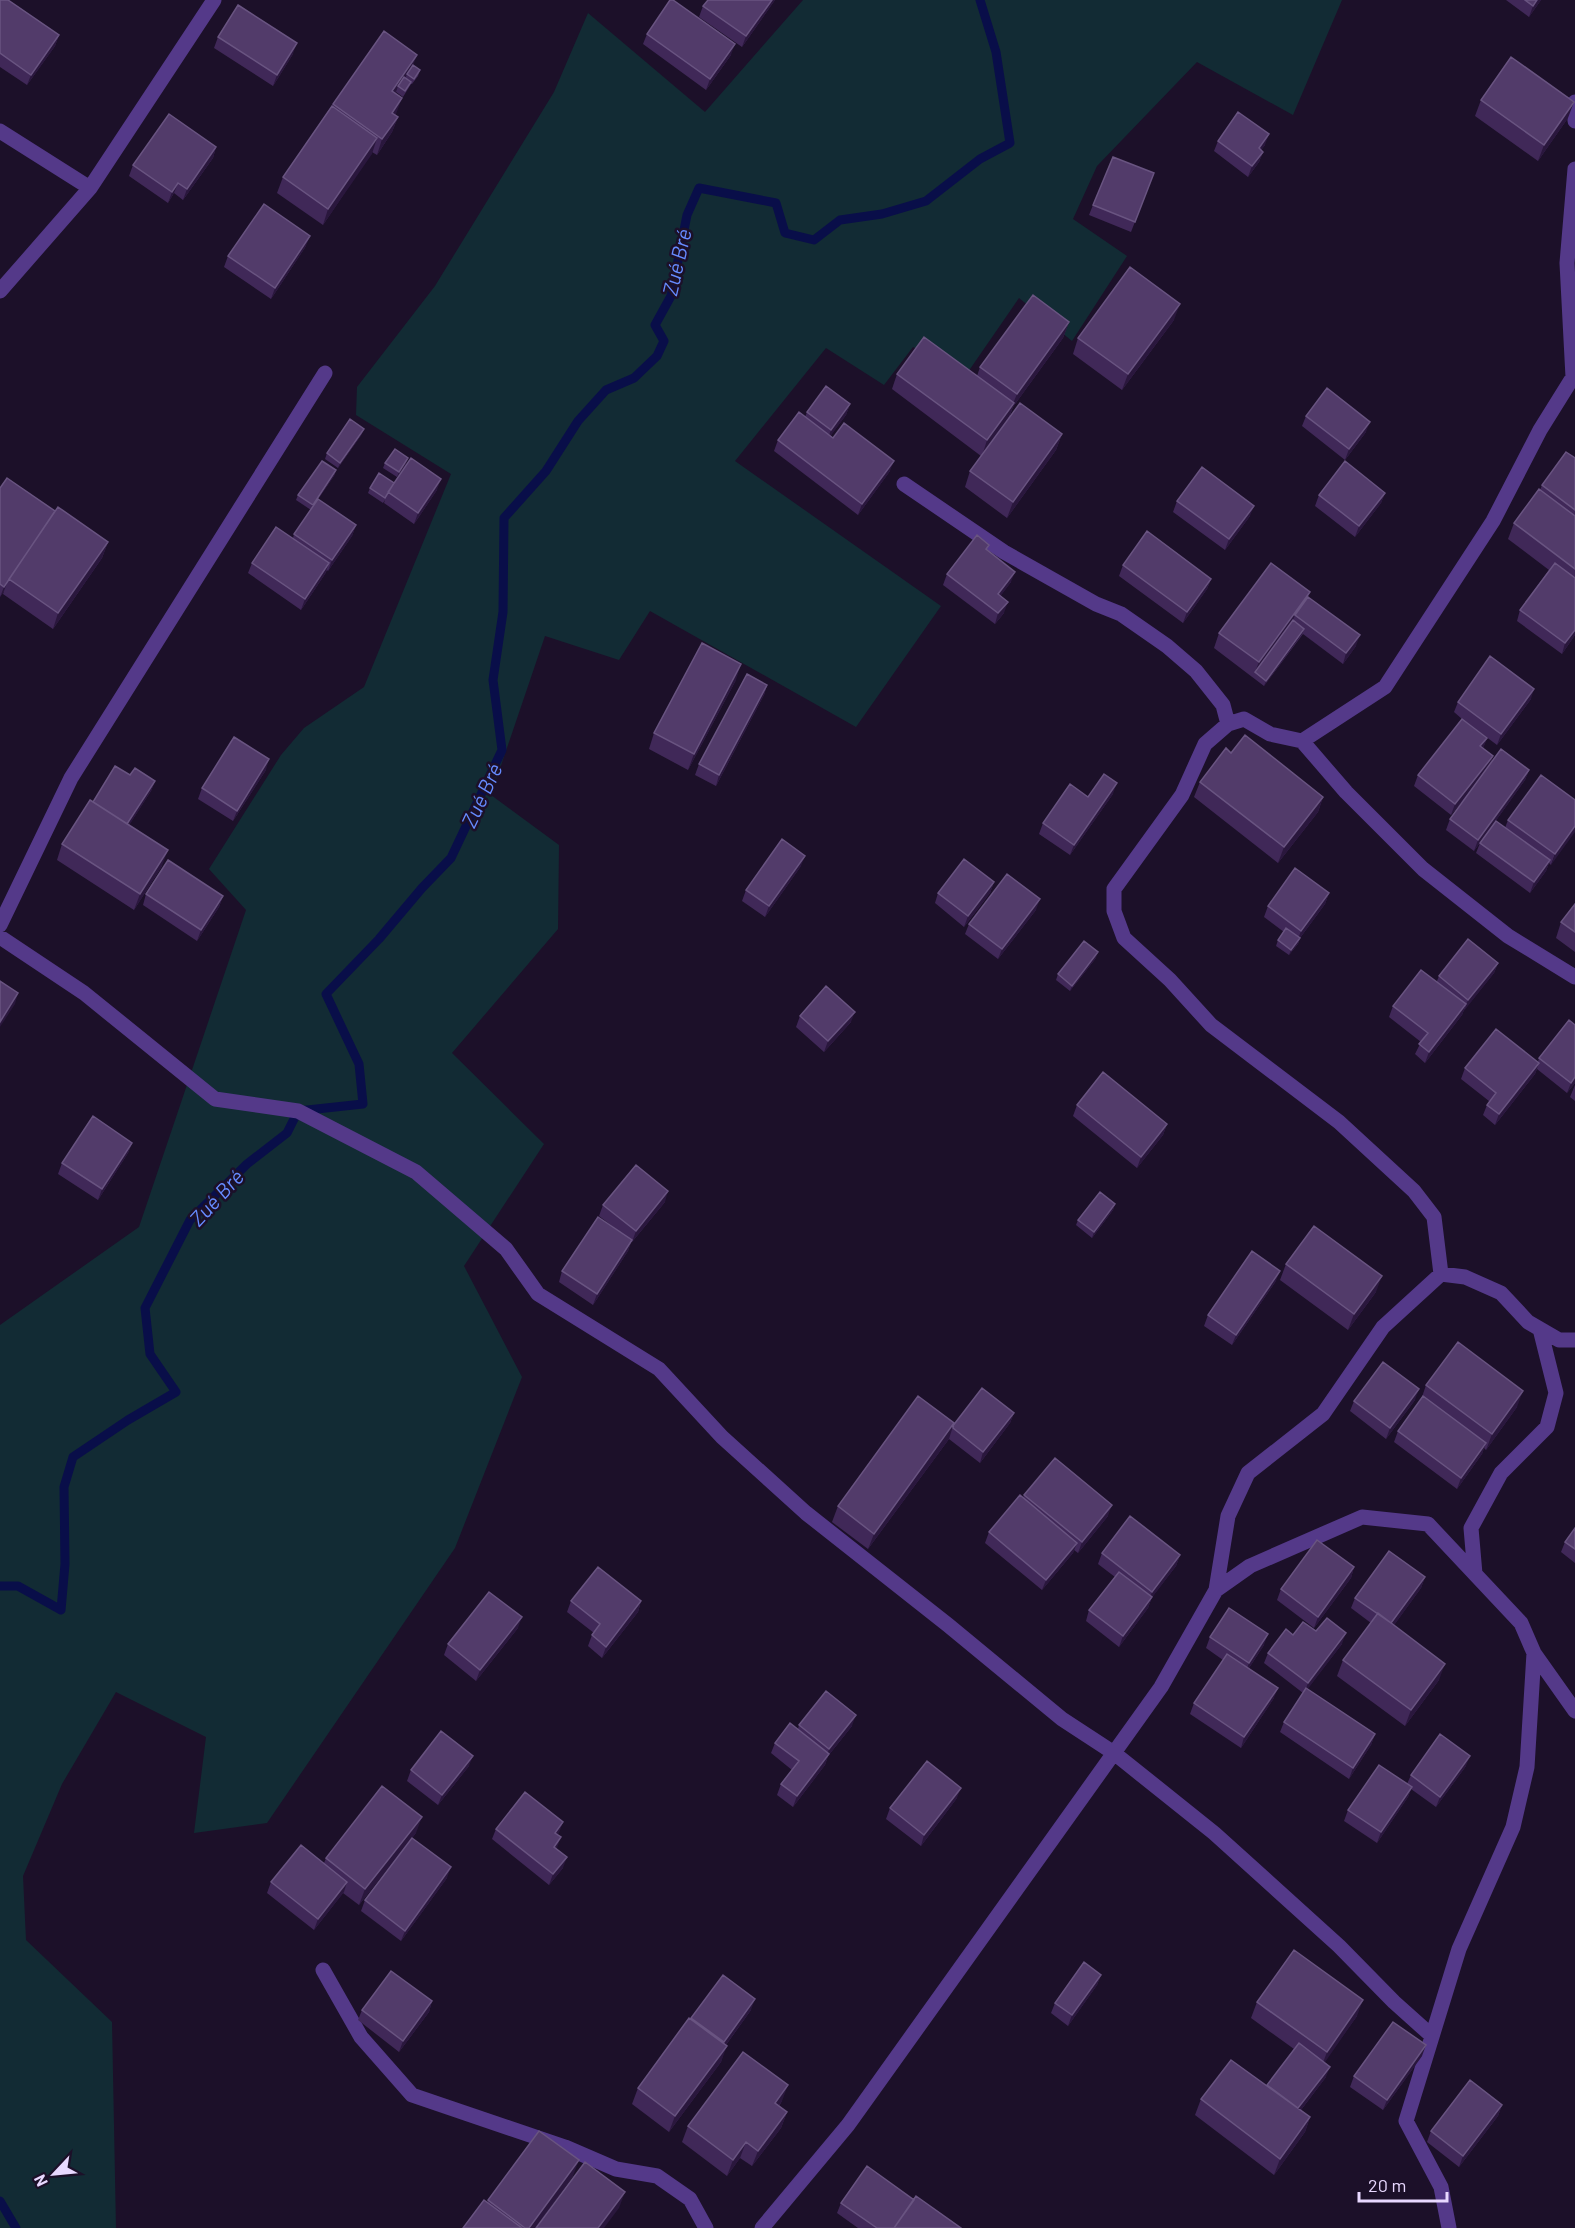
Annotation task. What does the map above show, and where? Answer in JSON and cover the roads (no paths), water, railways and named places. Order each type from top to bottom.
[{"type":"street","points":[[0,291],[90,188],[214,0]]},
{"type":"street","points":[[1575,102],[1575,120]]},
{"type":"street","points":[[0,131],[90,188]]},
{"type":"street","points":[[1302,741],[1385,687],[1493,521],[1540,430],[1573,377],[1567,263],[1575,169]]},
{"type":"street","points":[[0,925],[71,778],[325,373]]},
{"type":"street","points":[[904,484],[1004,552],[1096,604],[1121,614],[1167,646],[1196,671],[1223,705],[1228,724]]},
{"type":"street","points":[[1441,1274],[1434,1217],[1414,1191],[1339,1122],[1211,1025],[1170,980],[1124,938],[1114,911],[1114,889],[1182,795],[1205,744],[1228,724],[1244,719],[1270,734],[1302,741],[1346,792],[1423,869],[1508,936],[1575,977]]},
{"type":"street","points":[[0,938],[84,993],[215,1099],[298,1111],[416,1172],[506,1249],[538,1294],[658,1369],[722,1437],[806,1513],[948,1624],[1062,1719],[1114,1754],[1214,1833],[1339,1946],[1394,2002],[1432,2036]]},
{"type":"street","points":[[762,2228],[848,2125],[1161,1687],[1216,1590],[1228,1516],[1248,1473],[1323,1414],[1383,1327],[1441,1274],[1466,1277],[1501,1293],[1528,1322],[1559,1340],[1575,1340]]},
{"type":"street","points":[[1475,1574],[1471,1528],[1501,1473],[1547,1427],[1556,1393],[1540,1329]]},
{"type":"street","points":[[1216,1590],[1250,1566],[1362,1517],[1428,1524],[1521,1623],[1534,1653],[1575,1711]]},
{"type":"street","points":[[1449,2228],[1440,2187],[1406,2121],[1459,1949],[1513,1827],[1527,1767],[1534,1653]]},
{"type":"street","points":[[323,1970],[361,2037],[412,2095],[565,2147],[616,2169],[657,2176],[690,2199],[706,2228]]},
{"type":"waterway","name":"Zué Bré","points":[[0,1586],[18,1586],[61,1610],[65,1564],[64,1487],[73,1457],[128,1420],[176,1392],[150,1354],[145,1308],[190,1220],[247,1164],[287,1133],[298,1111],[363,1104],[359,1064],[326,994],[379,939],[451,858],[502,750],[493,680],[503,612],[504,518],[546,471],[578,421],[606,390],[634,378],[657,356],[664,341],[655,325],[671,296],[687,215],[699,188],[776,203],[785,233],[814,240],[840,220],[882,214],[926,201],[980,159],[1010,143],[996,52],[980,0]]},
{"type":"waterway","name":"Zué Bré","points":[[0,2201],[16,2228]]}]
